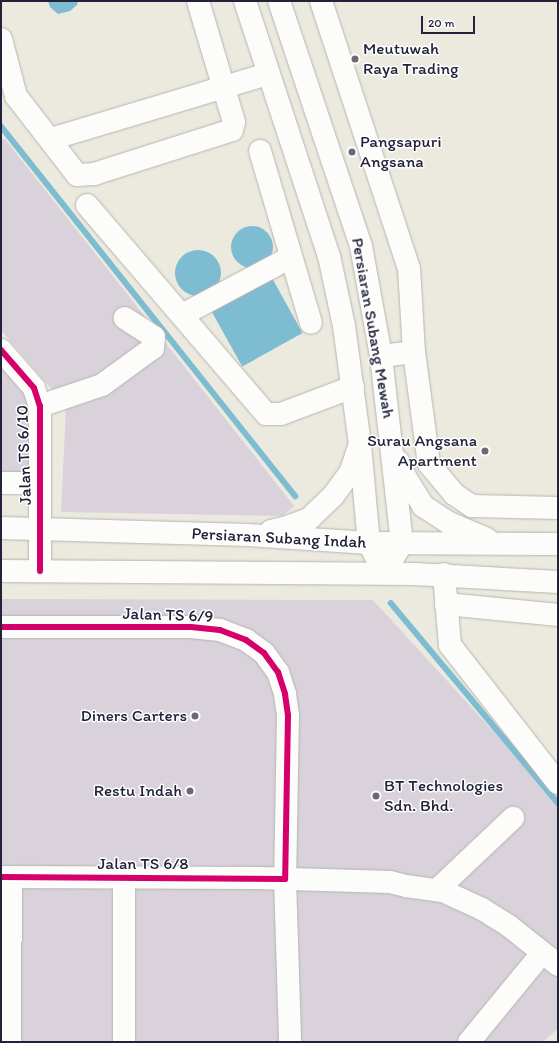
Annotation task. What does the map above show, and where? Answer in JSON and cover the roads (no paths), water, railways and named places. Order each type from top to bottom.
[{"type":"main road","points":[[1,39],[16,96],[51,139],[77,175],[94,174],[232,130],[234,122],[198,1]]},
{"type":"main road","name":"Persiaran Subang Mewah","points":[[245,1],[329,256],[344,326],[353,388],[369,543],[384,573]]},
{"type":"main road","name":"Persiaran Subang Mewah","points":[[279,1],[361,246],[381,356],[402,543]]},
{"type":"main road","points":[[321,1],[409,268],[414,352],[429,464],[454,494],[472,506],[558,508]]},
{"type":"main road","points":[[51,139],[223,86],[268,74]]},
{"type":"main road","points":[[260,151],[311,323]]},
{"type":"main road","points":[[87,205],[182,314],[266,414],[281,414],[353,388]]},
{"type":"main road","points":[[182,314],[291,257]]},
{"type":"main road","points":[[40,406],[102,385],[153,348],[154,338],[125,318]]},
{"type":"main road","name":"Jalan TS 6/10","points":[[1,350],[34,388],[40,406],[40,572]]},
{"type":"main road","points":[[381,356],[414,352]]},
{"type":"main road","points":[[1,374],[22,374]]},
{"type":"main road","points":[[248,534],[284,528],[309,519],[333,496],[351,471],[360,445]]},
{"type":"main road","points":[[392,449],[407,480],[423,506],[449,523],[497,543]]},
{"type":"main road","points":[[1,483],[40,483]]},
{"type":"main road","name":"Persiaran Subang Indah","points":[[1,528],[248,534],[369,543],[558,544]]},
{"type":"main road","points":[[384,573],[402,543]]},
{"type":"main road","name":"Persiaran Subang Indah","points":[[1,571],[444,574],[558,582]]},
{"type":"main road","points":[[444,574],[450,645],[558,783]]},
{"type":"main road","points":[[446,604],[558,615]]},
{"type":"main road","name":"Jalan TS 6/9","points":[[1,627],[190,627],[220,630],[246,640],[264,653],[278,672],[285,694],[288,715],[285,879],[290,1042]]},
{"type":"main road","points":[[437,890],[512,818]]},
{"type":"main road","points":[[6,877],[10,1042]]},
{"type":"main road","name":"Jalan TS 6/8","points":[[6,877],[285,879],[390,882],[406,886],[443,891],[482,909],[550,959]]},
{"type":"main road","points":[[124,878],[124,1042]]},
{"type":"main road","points":[[469,1042],[550,959]]},
{"type":"water","points":[[48,1],[78,1],[77,5],[70,11],[58,14],[50,7]]},
{"type":"water","points":[[248,226],[256,226],[264,229],[270,235],[273,247],[270,259],[264,265],[256,268],[248,268],[240,265],[234,259],[231,251],[231,243],[234,235],[240,229]]},
{"type":"water","points":[[198,250],[211,254],[217,260],[221,273],[217,286],[211,292],[198,296],[185,292],[179,286],[175,273],[179,260],[185,254]]},
{"type":"water","points":[[272,278],[303,333],[242,367],[212,311]]},
{"type":"waterway","points":[[1,126],[295,496]]},
{"type":"waterway","points":[[391,603],[558,803]]},
{"type":"place","name":"Meutuwah Raya Trading","points":[[355,59]]},
{"type":"place","name":"Pangsapuri Angsana","points":[[352,152]]},
{"type":"place","name":"Surau Angsana Apartment","points":[[485,451]]},
{"type":"place","name":"Diners Carters","points":[[195,716]]},
{"type":"place","name":"Restu Indah","points":[[190,791]]},
{"type":"place","name":"BT Technologies Sdn. Bhd.","points":[[376,796]]}]
